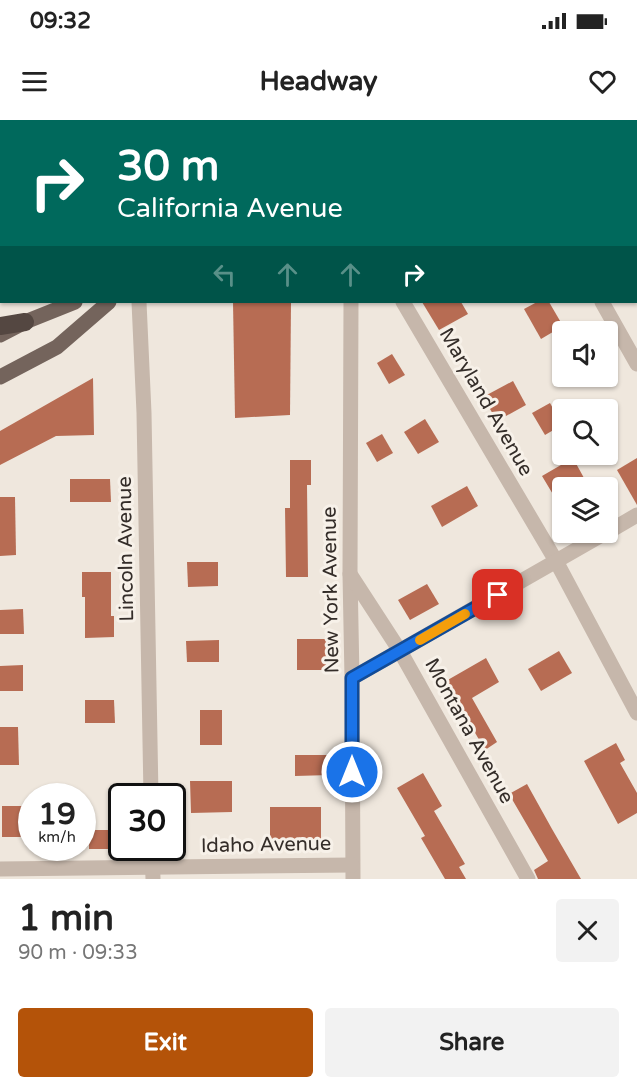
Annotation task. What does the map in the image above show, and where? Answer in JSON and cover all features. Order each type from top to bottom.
[{"type":"highway","points":[[0,326],[25,322]]},
{"type":"main road","points":[[0,335],[72,303]]},
{"type":"main road","points":[[0,377],[57,347],[108,303]]},
{"type":"street","name":"Lincoln Avenue","points":[[139,303],[144,413],[151,783]]},
{"type":"street","name":"New York Avenue","points":[[351,303],[352,872]]},
{"type":"street","name":"Maryland Avenue","points":[[404,303],[556,561],[637,713]]},
{"type":"street","points":[[603,303],[637,364]]},
{"type":"street","points":[[618,526],[637,515]]},
{"type":"street","points":[[352,678],[588,543]]},
{"type":"street","name":"Montana Avenue","points":[[350,574],[400,651],[528,879]]},
{"type":"street","name":"Idaho Avenue","points":[[0,869],[153,873],[352,872]]},
{"type":"building","points":[[233,303],[291,303],[290,415],[235,418]]},
{"type":"building","points":[[423,303],[462,303],[468,314],[439,330]]},
{"type":"building","points":[[535,303],[550,303],[560,321],[552,321],[552,332],[541,339],[524,309]]},
{"type":"building","points":[[392,354],[405,375],[389,384],[377,363]]},
{"type":"building","points":[[93,378],[94,435],[56,436],[0,465],[0,431]]},
{"type":"building","points":[[513,381],[526,405],[497,421],[483,397]]},
{"type":"building","points":[[550,403],[552,431],[545,435],[532,413]]},
{"type":"building","points":[[425,419],[439,442],[418,454],[404,432]]},
{"type":"building","points":[[382,434],[393,453],[377,462],[366,443]]},
{"type":"building","points":[[637,458],[637,505],[617,470]]},
{"type":"building","points":[[290,460],[311,460],[311,485],[307,485],[308,577],[286,577],[285,508],[290,508]]},
{"type":"building","points":[[561,465],[577,465],[583,477],[552,477],[552,493],[542,476]]},
{"type":"building","points":[[70,479],[110,479],[111,502],[70,502]]},
{"type":"building","points":[[467,486],[478,506],[442,527],[431,506]]},
{"type":"building","points":[[0,497],[15,497],[16,555],[0,556]]},
{"type":"building","points":[[187,562],[218,562],[218,586],[188,587]]},
{"type":"building","points":[[82,572],[111,572],[111,616],[114,616],[114,637],[85,638],[85,597],[82,597]]},
{"type":"building","points":[[427,584],[439,604],[410,620],[398,600]]},
{"type":"building","points":[[23,609],[24,634],[0,634],[0,610]]},
{"type":"building","points":[[297,639],[330,639],[330,670],[297,670]]},
{"type":"building","points":[[219,640],[219,662],[187,662],[186,641]]},
{"type":"building","points":[[559,651],[572,673],[541,691],[528,669]]},
{"type":"building","points":[[486,658],[499,682],[472,698],[497,742],[485,750],[459,705],[452,709],[439,685]]},
{"type":"building","points":[[23,665],[23,691],[0,691],[0,666]]},
{"type":"building","points":[[85,700],[114,700],[115,723],[85,723]]},
{"type":"building","points":[[200,710],[222,710],[222,745],[200,745]]},
{"type":"building","points":[[0,727],[18,727],[19,765],[0,765]]},
{"type":"building","points":[[616,743],[625,760],[620,763],[637,793],[637,813],[618,824],[584,761]]},
{"type":"building","points":[[295,755],[329,755],[330,775],[295,776]]},
{"type":"building","points":[[423,773],[442,806],[434,811],[465,864],[459,867],[466,879],[445,879],[421,838],[425,836],[397,788]]},
{"type":"building","points":[[190,781],[232,781],[232,812],[191,813]]},
{"type":"building","points":[[527,784],[581,879],[538,879],[534,870],[548,861],[509,794]]},
{"type":"building","points":[[2,806],[18,806],[18,837],[2,837]]},
{"type":"building","points":[[270,807],[321,807],[321,839],[270,839]]},
{"type":"building","points":[[96,830],[108,830],[108,849],[96,849]]},
{"type":"slow traffic","points":[[420,640],[465,614]]},
{"type":"route","points":[[352,772],[352,678],[498,595]]}]
